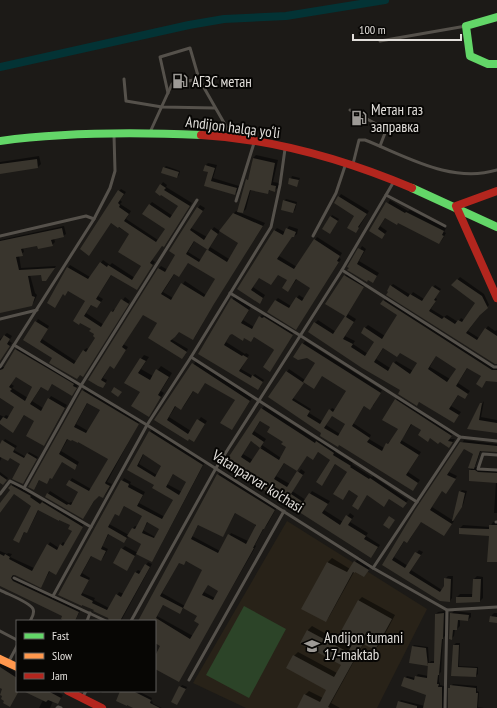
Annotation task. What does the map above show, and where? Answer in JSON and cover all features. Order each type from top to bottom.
[{"type":"main road","points":[[497,17],[466,26],[470,56],[488,64],[497,64]]},
{"type":"main road","name":"Andijon halqa yo‘li","points":[[0,141],[60,134],[114,133],[150,133],[232,138],[254,141],[285,147],[349,165],[456,206],[497,227]]},
{"type":"main road","points":[[497,191],[456,206],[497,298]]},
{"type":"main road","points":[[0,659],[16,667]]},
{"type":"main road","points":[[72,692],[84,695],[92,706],[102,708]]},
{"type":"lane","points":[[380,40],[466,26]]},
{"type":"lane","points":[[168,93],[160,57],[190,48],[199,79],[232,138]]},
{"type":"lane","points":[[124,79],[126,101],[162,107],[215,108]]},
{"type":"lane","points":[[150,133],[172,84],[199,79]]},
{"type":"lane","points":[[350,110],[382,127],[385,133],[380,146]]},
{"type":"lane","points":[[0,367],[38,310],[94,219],[110,188],[115,171],[114,133]]},
{"type":"lane","points":[[313,236],[336,193],[359,140],[365,140],[427,165],[452,173],[486,173],[497,170]]},
{"type":"lane","points":[[236,201],[254,141]]},
{"type":"lane","points":[[53,596],[147,424],[191,357],[271,227],[280,186],[285,147]]},
{"type":"lane","points":[[132,620],[216,468],[301,336],[394,182]]},
{"type":"lane","points":[[386,195],[445,226]]},
{"type":"lane","points":[[24,488],[82,384],[196,200]]},
{"type":"lane","points":[[0,236],[86,216],[94,219]]},
{"type":"lane","points":[[342,270],[494,367],[497,367]]},
{"type":"lane","points":[[230,293],[301,336],[460,437],[497,441]]},
{"type":"lane","points":[[0,319],[38,310]]},
{"type":"lane","name":"Vatanparvar ko'chasi","points":[[14,345],[147,424],[373,568],[447,610]]},
{"type":"lane","points":[[191,357],[417,502]]},
{"type":"lane","points":[[373,568],[460,437]]},
{"type":"lane","points":[[497,455],[483,454],[478,469],[497,470]]},
{"type":"lane","points":[[0,494],[10,481],[91,527]]},
{"type":"lane","points":[[189,680],[284,511]]},
{"type":"lane","points":[[14,578],[104,620]]},
{"type":"lane","points":[[0,590],[30,605],[33,609],[34,615],[31,620]]},
{"type":"lane","points":[[444,708],[447,610],[497,607]]},
{"type":"lane","points":[[87,620],[90,613]]},
{"type":"lane","points":[[0,631],[16,639]]},
{"type":"lane","points":[[8,663],[16,648]]},
{"type":"lane","points":[[57,708],[61,708]]},
{"type":"shaded area","name":"Andijon tumani 17-maktab","points":[[287,521],[427,609],[377,708],[246,708],[193,683]]},
{"type":"green space","points":[[244,606],[286,629],[249,698],[206,675]]},
{"type":"building","points":[[253,158],[275,163],[271,185],[276,186],[275,192],[269,190],[268,194],[250,190],[243,213],[237,212],[246,179],[248,180]]},
{"type":"building","points":[[37,159],[38,168],[0,174],[0,164]]},
{"type":"building","points":[[205,165],[215,168],[211,181],[237,188],[235,195],[204,186],[208,172],[203,171]]},
{"type":"building","points":[[163,167],[179,172],[177,178],[161,173]]},
{"type":"building","points":[[289,178],[299,180],[297,187],[288,184]]},
{"type":"building","points":[[160,184],[166,188],[164,190],[190,206],[164,247],[162,246],[150,263],[153,265],[137,290],[111,275],[96,299],[101,302],[97,308],[91,305],[84,316],[101,327],[121,299],[129,304],[83,377],[80,375],[77,379],[49,363],[52,358],[23,340],[35,321],[48,329],[40,342],[74,364],[83,350],[86,352],[95,338],[93,336],[94,334],[89,331],[91,329],[80,323],[79,325],[73,321],[85,301],[68,291],[65,296],[63,294],[55,308],[47,303],[67,267],[88,279],[100,262],[107,267],[108,265],[132,280],[141,266],[118,252],[129,234],[119,227],[118,228],[111,223],[89,256],[80,249],[118,190],[124,194],[118,203],[120,205],[119,207],[129,214],[124,221],[156,242],[165,229],[142,214],[149,204],[170,218],[178,206],[155,192]]},
{"type":"building","points":[[338,196],[367,214],[358,227],[359,228],[356,233],[347,228],[354,216],[334,203]]},
{"type":"building","points":[[283,200],[296,204],[293,213],[281,210]]},
{"type":"building","points":[[386,202],[405,213],[406,212],[444,231],[442,235],[444,236],[439,244],[385,218],[378,229],[385,234],[382,239],[369,231]]},
{"type":"building","points":[[197,207],[203,211],[190,230],[204,240],[211,229],[218,234],[208,250],[227,262],[238,243],[219,231],[233,213],[263,226],[193,340],[179,332],[170,341],[187,352],[182,359],[148,338],[157,323],[143,315],[122,347],[126,350],[114,369],[110,366],[101,380],[106,383],[103,388],[98,386],[88,380],[158,268],[165,272],[175,255],[169,251]],"holes":[[[194,241],[207,249],[199,262],[186,254]],[[188,263],[215,279],[204,297],[181,283],[171,300],[161,294],[174,274],[179,277]]]},
{"type":"building","points":[[330,216],[338,221],[330,234],[322,229]]},
{"type":"building","points":[[62,228],[64,237],[51,240],[53,246],[38,249],[37,246],[21,249],[23,256],[16,257],[19,270],[55,268],[46,281],[42,281],[41,275],[28,276],[32,296],[35,297],[32,306],[0,313],[0,241]]},
{"type":"building","points":[[286,228],[296,232],[294,237],[292,237],[277,259],[294,269],[314,239],[340,256],[337,261],[339,262],[296,330],[267,312],[275,300],[289,308],[296,297],[302,301],[310,288],[296,279],[288,292],[282,288],[287,280],[278,275],[271,285],[259,278],[251,290],[263,298],[260,304],[237,289],[274,230],[283,235]]},
{"type":"building","points":[[358,248],[364,251],[357,264],[377,276],[373,283],[368,280],[367,282],[347,270],[349,268],[347,267]]},
{"type":"building","points":[[344,275],[364,287],[346,317],[354,322],[343,339],[353,344],[351,347],[365,356],[374,342],[361,333],[364,327],[382,339],[397,315],[380,304],[383,300],[492,370],[497,370],[497,382],[486,381],[482,388],[476,384],[481,376],[467,368],[456,386],[468,394],[465,399],[458,395],[449,409],[459,415],[454,423],[419,402],[417,406],[398,394],[400,390],[362,368],[308,332],[314,322],[333,334],[345,316],[325,304]],"holes":[[[383,348],[397,357],[400,353],[417,363],[410,374],[393,362],[388,371],[374,362]],[[436,356],[456,369],[447,382],[428,369]]]},
{"type":"building","points":[[457,279],[482,296],[488,308],[480,315],[466,333],[477,340],[485,328],[497,336],[497,364],[386,295],[390,285],[408,297],[410,294],[422,301],[432,286],[440,291],[434,300],[436,301],[429,311],[442,319],[444,317],[455,324],[458,320],[462,322],[475,303],[451,285]]},
{"type":"building","points":[[231,298],[249,310],[241,323],[252,329],[259,316],[262,318],[264,317],[293,335],[270,372],[263,367],[274,350],[273,349],[254,337],[251,342],[244,338],[243,341],[232,334],[230,335],[224,345],[248,358],[239,371],[251,378],[252,375],[263,382],[258,390],[198,354]]},
{"type":"building","points":[[4,335],[10,339],[7,344],[10,346],[0,361],[0,341]]},
{"type":"building","points":[[302,343],[381,393],[370,410],[364,406],[352,426],[370,438],[367,442],[382,451],[386,443],[388,444],[398,429],[382,420],[395,399],[452,436],[448,441],[453,442],[449,448],[440,442],[438,444],[430,438],[428,442],[418,435],[421,430],[411,424],[400,443],[419,455],[406,475],[418,483],[413,491],[339,445],[338,447],[320,436],[321,433],[268,397],[286,371],[304,383],[292,400],[310,411],[307,416],[320,424],[329,409],[333,412],[346,391],[322,376],[314,389],[303,382],[315,363],[307,358],[298,360],[293,357]],"holes":[[[332,416],[345,424],[338,436],[324,428]]]},
{"type":"building","points":[[15,349],[74,384],[73,386],[77,388],[72,396],[52,384],[48,391],[41,387],[30,404],[41,411],[48,398],[65,408],[44,446],[26,436],[34,421],[24,415],[13,433],[0,424],[3,417],[7,419],[14,407],[0,398],[0,370],[3,369]],"holes":[[[16,377],[32,387],[25,401],[10,391],[12,389],[9,387]]]},
{"type":"building","points":[[140,358],[146,361],[138,373],[150,380],[156,369],[169,377],[158,395],[161,397],[149,417],[131,406],[140,392],[124,383]]},
{"type":"building","points":[[192,363],[250,401],[232,430],[220,423],[235,400],[205,383],[198,394],[193,391],[181,410],[175,406],[167,420],[188,434],[197,419],[205,424],[194,442],[189,439],[188,441],[154,420]]},
{"type":"building","points":[[114,387],[122,392],[118,397],[111,392]]},
{"type":"building","points":[[82,390],[139,424],[105,483],[110,486],[103,498],[99,496],[94,501],[83,519],[45,497],[47,493],[67,505],[71,505],[78,492],[66,485],[69,480],[89,491],[108,459],[78,442],[67,439],[59,454],[77,465],[75,470],[62,462],[52,479],[50,478],[47,484],[39,480],[34,490],[28,487]],"holes":[[[87,403],[100,410],[86,433],[74,427]]]},
{"type":"building","points":[[480,403],[482,403],[479,420],[497,423],[497,433],[467,429]]},
{"type":"building","points":[[261,408],[315,443],[316,441],[334,453],[333,455],[351,466],[350,467],[369,479],[370,478],[407,503],[403,508],[389,499],[384,507],[367,495],[358,510],[352,506],[358,496],[349,490],[343,500],[333,494],[347,472],[335,464],[322,486],[316,482],[330,460],[318,452],[313,460],[307,456],[297,471],[303,475],[291,494],[303,502],[309,493],[328,504],[322,513],[340,525],[346,515],[352,519],[348,525],[366,536],[364,539],[378,547],[371,558],[224,464]],"holes":[[[260,421],[270,427],[267,432],[283,442],[281,444],[286,447],[279,460],[260,448],[264,442],[252,434]],[[251,441],[260,448],[250,463],[241,457]],[[284,463],[297,471],[287,487],[274,479]]]},
{"type":"building","points":[[149,431],[203,465],[152,562],[136,554],[141,544],[127,536],[132,528],[135,529],[142,516],[124,506],[119,516],[115,514],[108,527],[127,538],[124,543],[108,534],[101,549],[106,551],[101,561],[91,556],[80,576],[89,580],[81,595],[93,601],[92,603],[107,610],[116,594],[121,597],[135,572],[139,574],[145,564],[150,567],[121,620],[109,620],[108,618],[93,611],[94,610],[58,595],[121,480],[129,484],[128,487],[143,495],[137,506],[162,519],[173,500],[152,488],[154,485],[127,470]],"holes":[[[143,454],[161,466],[155,477],[137,466]],[[173,474],[186,482],[179,495],[166,487]],[[147,522],[159,529],[154,538],[142,533]]]},
{"type":"building","points":[[2,440],[15,448],[13,452],[24,458],[27,453],[37,459],[23,484],[12,479],[20,464],[10,458],[8,461],[0,457],[0,444]]},
{"type":"building","points":[[460,442],[497,446],[497,452],[480,451],[474,469],[468,468],[473,454],[464,449],[447,475],[456,479],[446,494],[442,491],[430,510],[452,524],[444,536],[421,522],[407,543],[404,541],[392,560],[405,568],[415,552],[421,555],[409,573],[440,592],[444,586],[444,578],[451,579],[450,602],[440,601],[382,565],[415,510]]},
{"type":"building","points":[[469,470],[497,473],[497,483],[469,481]]},
{"type":"building","points":[[217,474],[275,510],[263,529],[254,548],[179,682],[156,670],[156,654],[160,646],[156,644],[156,620],[139,620]],"holes":[[[235,513],[256,525],[246,544],[228,534],[218,553],[191,539],[198,525],[223,537]],[[186,561],[202,570],[183,608],[160,596],[179,563],[184,565]],[[208,585],[218,591],[213,600],[202,595]],[[163,605],[180,614],[183,608],[197,616],[194,621],[199,624],[190,639],[156,618]]]},
{"type":"building","points":[[0,475],[7,480],[3,485],[0,483]]},
{"type":"building","points":[[11,485],[31,496],[30,497],[40,504],[42,502],[83,527],[56,575],[49,571],[41,588],[15,575],[11,578],[13,581],[79,612],[75,620],[62,620],[61,619],[62,616],[0,586],[0,554],[4,556],[5,554],[10,557],[9,559],[32,571],[47,544],[57,550],[60,544],[63,546],[72,531],[68,529],[70,525],[38,510],[27,533],[24,532],[19,543],[13,540],[31,506],[14,494],[0,513],[0,503],[10,490],[8,488]]},
{"type":"building","points":[[459,491],[465,493],[462,507],[452,521]]},
{"type":"building","points":[[389,516],[395,520],[389,529],[383,525]]},
{"type":"building","points":[[489,525],[497,525],[497,562],[487,562],[489,536],[459,534],[459,528],[489,529]]},
{"type":"building","points":[[121,548],[135,556],[127,571],[113,563]]},
{"type":"building","points":[[354,561],[369,570],[364,577],[353,572],[326,622],[301,609],[327,562],[347,572]]},
{"type":"building","points":[[473,579],[481,579],[480,602],[456,603],[456,597],[472,597]]},
{"type":"building","points":[[358,600],[392,619],[375,650],[363,644],[328,707],[330,708],[297,708],[304,694],[320,702],[326,690],[286,668],[293,655],[334,677],[341,665],[300,643],[307,630],[348,652],[355,639],[341,631]]},
{"type":"building","points":[[444,613],[443,639],[437,684],[439,684],[438,687],[442,687],[442,708],[423,708],[426,695],[401,686],[404,677],[414,680],[415,676],[427,678],[428,663],[434,663],[435,614]]},
{"type":"building","points":[[450,613],[469,615],[468,621],[458,620],[457,630],[453,630],[452,640],[449,639]]},
{"type":"building","points":[[490,616],[497,617],[497,623],[489,622]]},
{"type":"building","points":[[453,645],[459,645],[458,667],[477,668],[476,677],[451,676]]},
{"type":"building","points":[[412,646],[426,648],[428,666],[409,663]]},
{"type":"building","points":[[0,667],[16,677],[16,692],[18,692],[10,707],[3,703],[4,701],[1,699],[2,696],[0,695],[2,689],[0,688]]},
{"type":"building","points":[[450,685],[476,688],[476,693],[478,693],[477,708],[448,708],[448,688],[450,688]]},
{"type":"building","points":[[179,686],[186,689],[177,705],[171,702]]},
{"type":"building","points":[[25,692],[50,692],[61,698],[58,704],[48,700],[46,702]]},
{"type":"building","points":[[120,692],[135,692],[151,700],[150,703],[160,708],[133,708],[116,701]]},
{"type":"building","points":[[398,701],[417,706],[417,708],[396,708]]},
{"type":"waterway","points":[[0,67],[189,25],[224,19],[286,16],[385,0]]},
{"type":"traffic: fast","points":[[497,17],[466,26],[470,56],[488,64],[497,64]]},
{"type":"traffic: fast","points":[[0,141],[75,134],[151,133],[201,135]]},
{"type":"traffic: fast","points":[[412,188],[497,227]]},
{"type":"traffic: slow","points":[[0,659],[16,667]]},
{"type":"traffic: jam","points":[[201,135],[255,141],[309,152],[361,168],[412,188]]},
{"type":"traffic: jam","points":[[497,191],[456,206],[497,298]]},
{"type":"traffic: jam","points":[[70,692],[102,708]]},
{"type":"place","name":"АГЗС метан","points":[[180,81]]},
{"type":"place","name":"Метан газ заправка","points":[[359,118]]},
{"type":"place","name":"Andijon tumani 17-maktab","points":[[312,646]]}]
